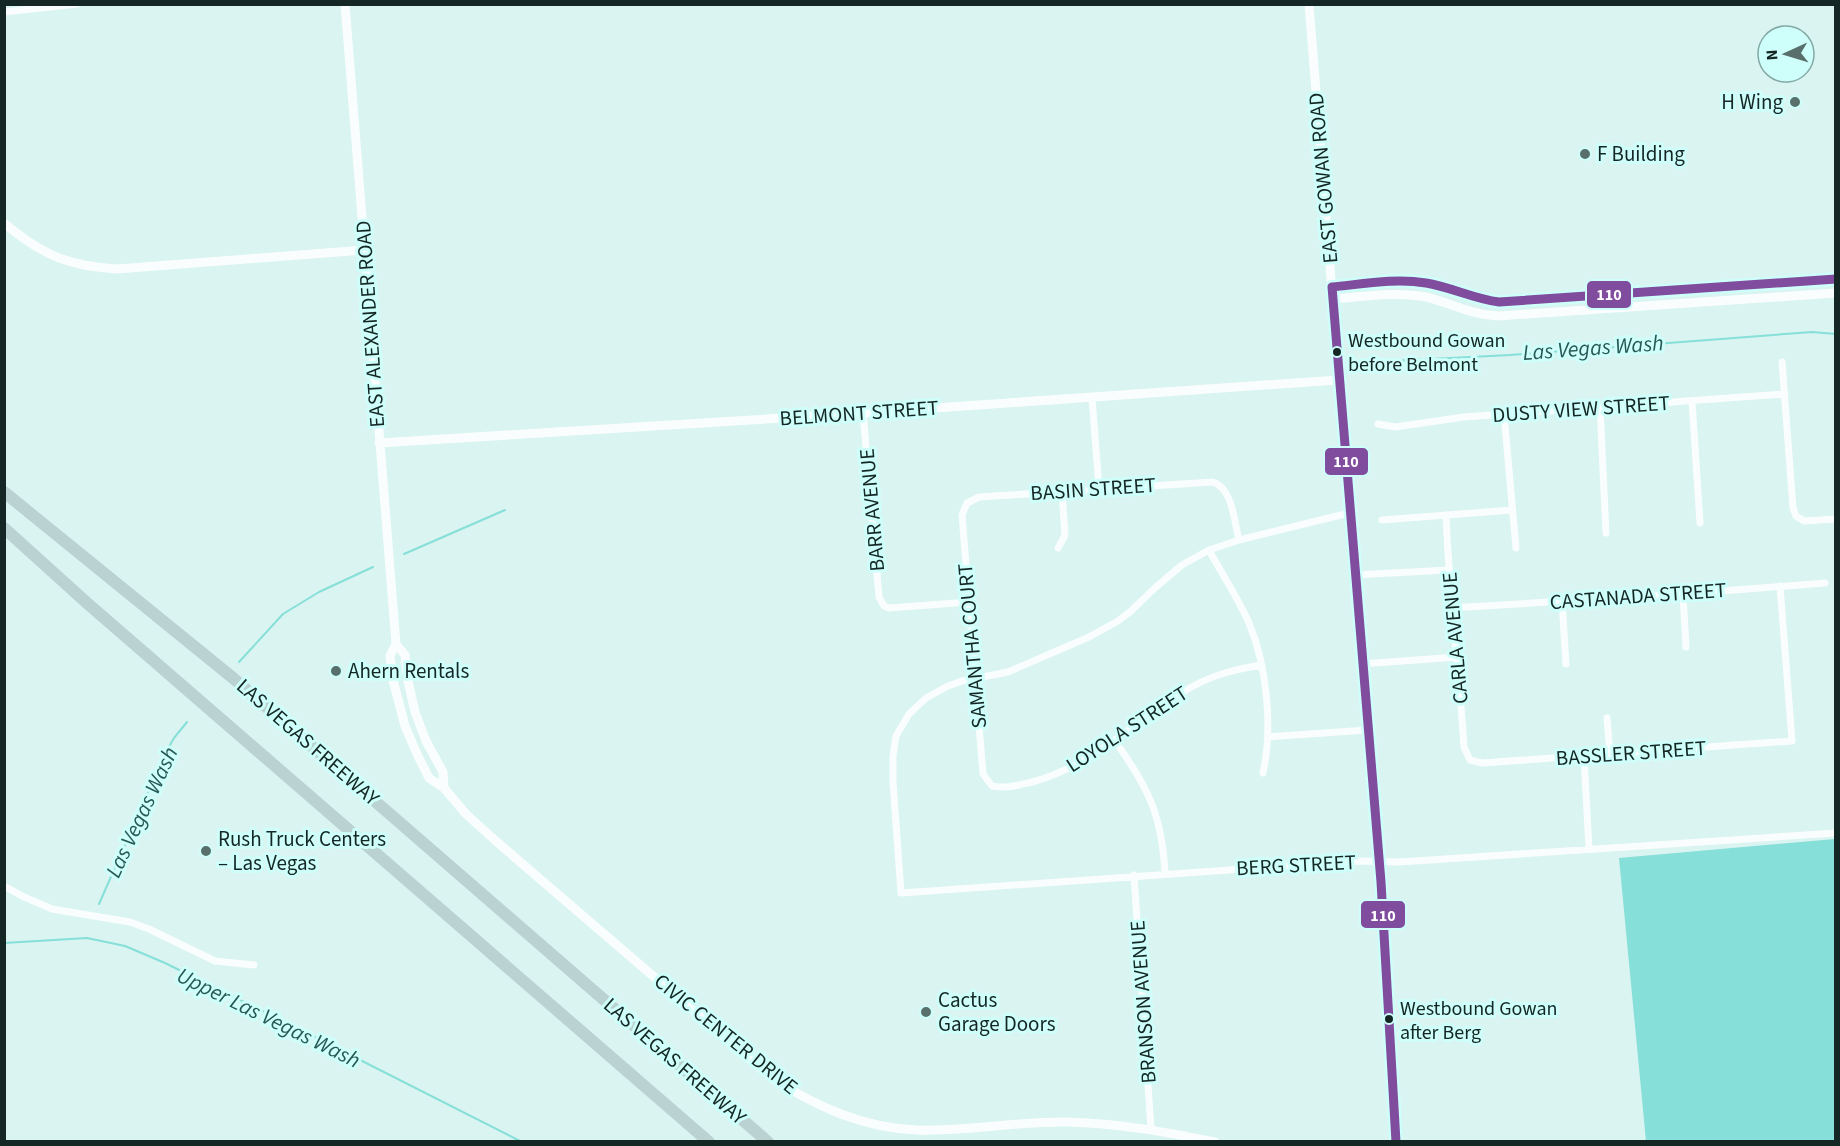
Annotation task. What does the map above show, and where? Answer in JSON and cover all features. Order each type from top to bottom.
[{"type":"highway","name":"LAS VEGAS FREEWAY","points":[[4,492],[242,685],[768,1142]]},
{"type":"highway","name":"LAS VEGAS FREEWAY","points":[[4,528],[87,603],[709,1142]]},
{"type":"highway","points":[[4,538],[87,603]]},
{"type":"street","points":[[4,12],[77,4]]},
{"type":"street","name":"EAST ALEXANDER ROAD","points":[[345,4],[396,644],[390,656],[395,689],[405,726],[429,778],[444,788]]},
{"type":"street","name":"EAST GOWAN ROAD","points":[[1310,4],[1338,380],[1379,861],[1396,1142]]},
{"type":"street","points":[[4,223],[26,242],[55,258],[89,268],[117,269],[364,250]]},
{"type":"street","points":[[1332,287],[1416,282],[1441,287],[1477,299],[1499,302],[1836,279]]},
{"type":"street","points":[[1770,284],[1771,298]]},
{"type":"street","points":[[1632,293],[1633,307]]},
{"type":"street","points":[[1333,299],[1414,295],[1470,312],[1498,316],[1836,293]]},
{"type":"street","points":[[1782,362],[1793,508],[1796,516],[1804,521],[1836,519]]},
{"type":"street","name":"BELMONT STREET","points":[[379,443],[1092,398],[1338,380]]},
{"type":"street","name":"DUSTY VIEW STREET","points":[[1378,424],[1395,428],[1464,417],[1785,394]]},
{"type":"street","points":[[1092,398],[1099,488]]},
{"type":"street","points":[[1692,401],[1700,524]]},
{"type":"street","points":[[1600,407],[1606,533]]},
{"type":"street","name":"BARR AVENUE","points":[[863,413],[879,597],[884,606],[889,608],[969,602]]},
{"type":"street","points":[[1504,414],[1516,548]]},
{"type":"street","name":"BASIN STREET","points":[[968,503],[979,497],[1212,482],[1220,485],[1228,495],[1239,540]]},
{"type":"street","points":[[1058,548],[1065,535],[1062,491]]},
{"type":"street","name":"SAMANTHA COURT","points":[[968,503],[962,515],[983,774],[992,786]]},
{"type":"street","points":[[1382,520],[1512,510]]},
{"type":"street","points":[[975,679],[1008,672],[1098,632],[1131,611],[1182,565],[1209,550],[1239,540],[1349,513]]},
{"type":"street","name":"CARLA AVENUE","points":[[1446,515],[1451,608],[1458,657],[1464,747],[1470,760]]},
{"type":"street","points":[[1209,550],[1248,622],[1258,647],[1262,665],[1268,737],[1263,773]]},
{"type":"street","points":[[1354,575],[1449,570]]},
{"type":"street","name":"CASTANADA STREET","points":[[1451,608],[1825,583]]},
{"type":"street","name":"BASSLER STREET","points":[[1470,760],[1482,763],[1792,741],[1780,586]]},
{"type":"street","points":[[1683,594],[1686,647]]},
{"type":"street","points":[[1562,601],[1566,664]]},
{"type":"street","name":"EAST ALEXANDER ROAD","points":[[396,644],[405,655],[415,712],[426,741],[443,772],[444,788]]},
{"type":"street","points":[[1361,664],[1458,657]]},
{"type":"street","name":"LOYOLA STREET","points":[[992,786],[1006,788],[1053,776],[1079,764],[1115,741],[1187,689],[1235,669],[1262,665]]},
{"type":"street","name":"BERG STREET","points":[[975,679],[948,686],[926,698],[909,714],[896,736],[893,782],[901,893],[1165,873],[1358,861],[1400,862],[1836,833]]},
{"type":"street","points":[[1607,718],[1610,754]]},
{"type":"street","points":[[1268,737],[1367,730]]},
{"type":"street","points":[[1115,741],[1138,773],[1155,810],[1164,851],[1165,873]]},
{"type":"street","points":[[1584,756],[1589,849]]},
{"type":"street","name":"CIVIC CENTER DRIVE","points":[[444,788],[466,814],[497,842],[773,1079],[810,1102],[861,1121],[916,1130],[1066,1122],[1151,1129],[1215,1142]]},
{"type":"street","name":"BRANSON AVENUE","points":[[1134,875],[1151,1129]]},
{"type":"street","points":[[4,886],[52,909],[130,922],[215,962],[254,965]]},
{"type":"water","points":[[1835,839],[1835,1141],[1646,1141],[1619,858]]},
{"type":"waterway","name":"Las Vegas Wash","points":[[1351,363],[1510,355],[1812,332],[1836,334]]},
{"type":"waterway","name":"Las Vegas Wash","points":[[404,554],[505,510]]},
{"type":"waterway","name":"Las Vegas Wash","points":[[239,662],[283,614],[319,592],[373,567]]},
{"type":"waterway","name":"Las Vegas Wash","points":[[99,904],[165,754],[187,722]]},
{"type":"waterway","name":"Upper Las Vegas Wash","points":[[4,943],[87,938],[125,946],[165,963],[295,1027],[522,1142]]},
{"type":"transit line","name":"110","points":[[1396,1142],[1381,882],[1332,287],[1403,281],[1435,285],[1499,302],[1836,279]]},
{"type":"place","name":"H Wing","points":[[1795,102]]},
{"type":"place","name":"F Building","points":[[1585,154]]},
{"type":"place","name":"Westbound Gowan before Belmont","points":[[1337,352]]},
{"type":"place","name":"Ahern Rentals","points":[[336,671]]},
{"type":"place","name":"Rush Truck Centers – Las Vegas","points":[[206,851]]},
{"type":"place","name":"Cactus Garage Doors","points":[[926,1012]]},
{"type":"place","name":"Westbound Gowan after Berg","points":[[1389,1019]]}]
